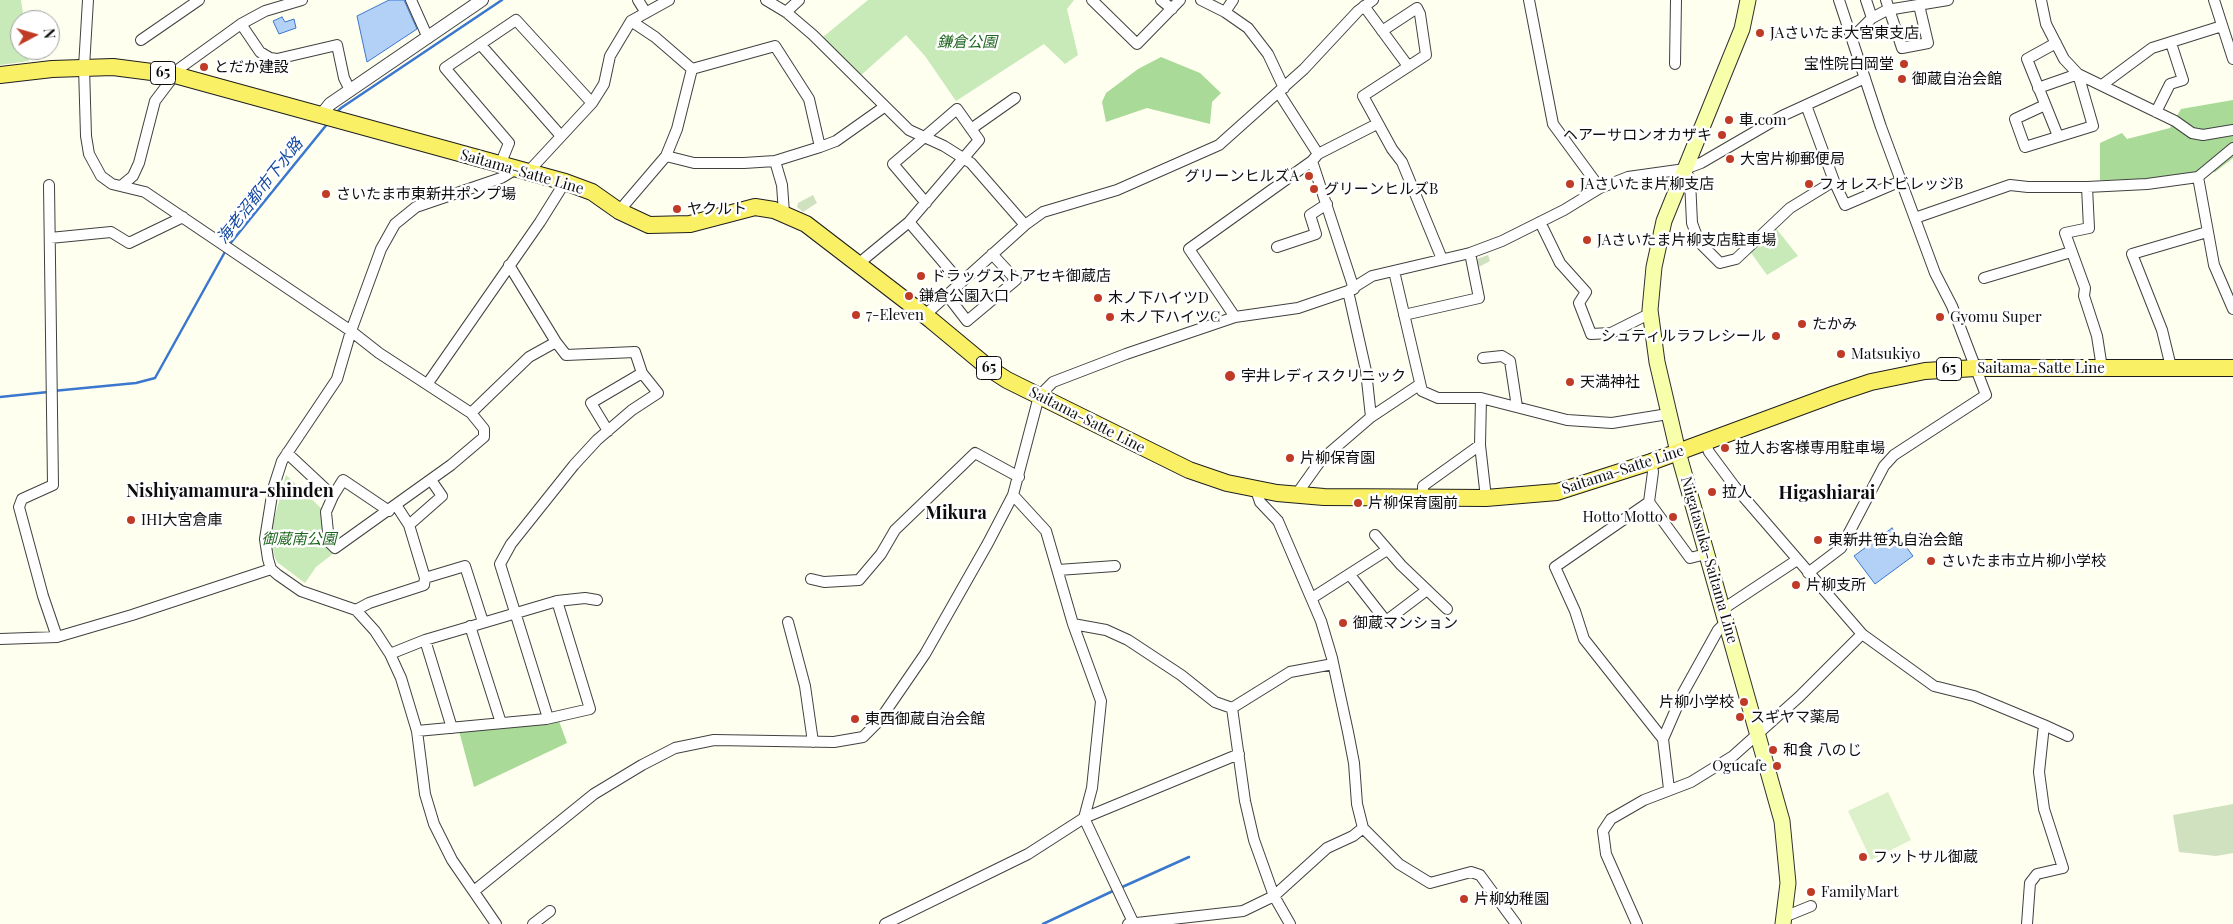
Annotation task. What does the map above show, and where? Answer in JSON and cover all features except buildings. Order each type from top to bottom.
[{"type":"main road","name":"Niigatasuka-Saitama Line","points":[[1748,0],[1742,29],[1685,169],[1658,243],[1654,267],[1651,313],[1657,362],[1668,414],[1776,797],[1785,842],[1788,883],[1783,921]]},
{"type":"main road","name":"Saitama-Satte Line","points":[[0,75],[84,67],[137,68],[175,75],[565,182],[592,192],[619,211],[648,225],[690,224],[756,207],[784,213],[806,224],[925,315],[990,369],[1039,396],[1188,470],[1256,490],[1296,495],[1423,498],[1486,498],[1557,492],[1651,462],[1871,382],[1925,371],[1976,368],[2233,368]]},
{"type":"street","points":[[88,0],[84,67],[86,136],[89,154],[101,176],[112,184],[145,192],[183,217],[351,331],[379,353],[428,383],[471,413],[484,428],[484,437],[431,480],[393,508],[335,548],[329,542],[326,512],[343,480],[393,508],[408,525],[425,578],[424,585],[369,603],[356,610]]},
{"type":"street","points":[[141,40],[199,0]]},
{"type":"street","points":[[120,186],[134,176],[155,101],[189,60],[242,24],[265,12],[302,0]]},
{"type":"street","points":[[411,0],[428,38]]},
{"type":"street","points":[[330,117],[330,104],[482,0]]},
{"type":"street","points":[[638,0],[646,13]]},
{"type":"street","points":[[496,924],[452,860],[434,824],[425,794],[417,731],[401,678],[390,654],[376,631],[356,610],[301,591],[287,583],[271,569],[265,539],[266,518],[272,489],[282,461],[337,379],[351,331],[381,249],[395,224],[416,207],[501,178],[561,136],[592,103],[604,84],[610,56],[631,21],[669,0]]},
{"type":"street","points":[[766,0],[786,12],[813,35],[884,107],[910,130],[964,158],[1025,225]]},
{"type":"street","points":[[786,12],[800,0]]},
{"type":"street","points":[[1092,0],[1137,44],[1180,0]]},
{"type":"street","points":[[1161,0],[1172,9]]},
{"type":"street","points":[[1201,0],[1225,12],[1248,28],[1258,39],[1268,54],[1281,90],[1315,157],[1351,290],[1366,371],[1371,417]]},
{"type":"street","points":[[1225,12],[1233,0]]},
{"type":"street","points":[[925,315],[1025,225],[1043,212],[1117,190],[1219,145],[1304,69],[1364,6],[1373,0]]},
{"type":"street","points":[[1529,0],[1553,124],[1600,188]]},
{"type":"street","points":[[1675,64],[1676,0]]},
{"type":"street","points":[[1808,573],[1842,548],[1879,475],[1894,455],[1986,395],[1952,306],[1935,273],[1901,181],[1839,0]]},
{"type":"street","points":[[1866,0],[1872,18]]},
{"type":"street","points":[[1853,37],[1888,5],[1919,5],[1948,0]]},
{"type":"street","points":[[2041,0],[2046,24],[2064,59],[2078,74],[2202,136],[2233,130]]},
{"type":"street","points":[[2214,0],[2233,59]]},
{"type":"street","points":[[1888,5],[1902,48],[1928,43],[1919,5]]},
{"type":"street","points":[[1364,6],[1408,66]]},
{"type":"street","points":[[1382,31],[1417,8],[1420,14],[1426,55],[1363,96],[1402,162],[1442,259]]},
{"type":"street","points":[[515,169],[509,143],[445,68],[516,20],[592,103]]},
{"type":"street","points":[[631,21],[655,37],[692,69]]},
{"type":"street","points":[[242,24],[260,52],[270,58],[277,59],[337,45],[344,78],[350,90]]},
{"type":"street","points":[[2102,85],[2152,48],[2222,26]]},
{"type":"street","points":[[2056,43],[2027,59],[2058,136]]},
{"type":"street","points":[[2156,112],[2170,84],[2183,80],[2171,43]]},
{"type":"street","points":[[480,44],[561,136]]},
{"type":"street","points":[[692,69],[775,46],[810,99],[820,147]]},
{"type":"street","points":[[619,211],[666,156],[677,129],[692,69]]},
{"type":"street","points":[[2038,88],[2078,74]]},
{"type":"street","points":[[2045,105],[2015,119],[2025,147],[2093,126],[2078,74]]},
{"type":"street","points":[[474,891],[594,794],[642,765],[675,748],[714,740],[844,742],[863,737],[879,721],[935,638],[1013,495],[1039,396],[1053,382],[1234,317],[1298,308],[1351,290],[1372,276],[1470,253],[1502,241],[1564,210],[1600,188],[1628,177],[1685,169],[1701,163],[1782,116],[1865,78]]},
{"type":"street","points":[[972,129],[1015,98]]},
{"type":"street","points":[[1806,105],[1834,181],[1845,205],[1901,181]]},
{"type":"street","points":[[666,156],[706,164],[775,161],[836,141],[884,107]]},
{"type":"street","points":[[858,264],[909,222],[926,203],[964,158],[978,140],[957,108],[893,164],[926,203]]},
{"type":"street","points":[[1234,317],[1189,249],[1315,157],[1378,124]]},
{"type":"street","points":[[1916,218],[2010,185],[2028,188],[2087,187],[2146,184],[2198,177],[2233,148]]},
{"type":"street","points":[[775,161],[782,185],[784,213]]},
{"type":"street","points":[[1685,169],[1690,180],[1692,223],[1699,242],[1720,263],[1736,259],[1790,208],[1834,181]]},
{"type":"street","points":[[2198,177],[2214,265],[2233,309]]},
{"type":"street","points":[[428,383],[565,182]]},
{"type":"street","points":[[49,185],[53,485],[22,499],[19,507],[43,596],[57,637]]},
{"type":"street","points":[[2087,187],[2089,228],[2065,233],[2085,288],[2084,296],[2097,336],[2102,368]]},
{"type":"street","points":[[1277,247],[1316,234],[1310,215],[1328,204]]},
{"type":"street","points":[[50,238],[110,232],[129,243],[183,217]]},
{"type":"street","points":[[909,222],[961,283]]},
{"type":"street","points":[[1540,222],[1560,262],[1586,292],[1578,303],[1591,334],[1611,333],[1651,313]]},
{"type":"street","points":[[2170,367],[2162,330],[2132,254],[2207,232]]},
{"type":"street","points":[[1984,278],[2071,252]]},
{"type":"street","points":[[1404,316],[1479,298],[1470,253]]},
{"type":"street","points":[[947,295],[967,321],[1016,280],[992,254]]},
{"type":"street","points":[[509,266],[566,355],[635,352],[642,373],[658,393],[632,410],[575,464],[507,549],[500,564],[548,718]]},
{"type":"street","points":[[1394,271],[1419,385],[1422,390],[1438,398],[1481,398],[1567,420],[1612,423],[1668,414]]},
{"type":"street","points":[[471,413],[529,357],[556,342]]},
{"type":"street","points":[[1483,358],[1502,356],[1510,361],[1517,408]]},
{"type":"street","points":[[608,431],[590,403],[642,373]]},
{"type":"street","points":[[1296,495],[1321,460],[1371,417],[1419,385]]},
{"type":"street","points":[[1481,398],[1480,445],[1486,498]]},
{"type":"street","points":[[1705,442],[1709,452],[1735,487],[1862,634],[1934,686],[1974,696],[2068,736]]},
{"type":"street","points":[[1423,498],[1423,486],[1480,445]]},
{"type":"street","points":[[811,579],[824,582],[859,580],[881,554],[895,530],[975,453],[1019,477]]},
{"type":"street","points":[[287,454],[333,496]]},
{"type":"street","points":[[1651,462],[1653,472],[1649,502],[1690,558],[1706,554]]},
{"type":"street","points":[[408,525],[442,496],[431,480]]},
{"type":"street","points":[[1256,490],[1260,502],[1278,522],[1312,598],[1333,664],[1354,763],[1357,804],[1363,828],[1399,864],[1430,883],[1471,872],[1480,875],[1516,924]]},
{"type":"street","points":[[1013,495],[1046,530],[1073,624],[1101,701],[1092,788],[1084,818],[1130,923],[1243,911],[1274,896],[1327,848],[1353,836],[1363,828]]},
{"type":"street","points":[[1649,502],[1554,567],[1574,611],[1584,639],[1663,739]]},
{"type":"street","points":[[1376,535],[1387,550],[1447,609]]},
{"type":"street","points":[[1312,598],[1387,550]]},
{"type":"street","points":[[1669,790],[1663,739],[1683,693],[1725,616],[1797,560]]},
{"type":"street","points":[[425,578],[465,566],[483,622]]},
{"type":"street","points":[[1058,570],[1115,566]]},
{"type":"street","points":[[0,639],[57,637],[132,615],[271,569]]},
{"type":"street","points":[[1350,575],[1386,621],[1427,590]]},
{"type":"street","points":[[390,654],[425,640],[557,601],[585,598],[598,600]]},
{"type":"street","points":[[417,731],[548,718],[590,709],[557,601]]},
{"type":"street","points":[[788,622],[805,686],[813,742]]},
{"type":"street","points":[[1073,624],[1106,630],[1128,640],[1182,675],[1215,702],[1232,708]]},
{"type":"street","points":[[470,626],[501,723]]},
{"type":"street","points":[[1637,924],[1606,854],[1603,831],[1612,820],[1624,812],[1669,790],[1692,782],[1733,756],[1799,698],[1862,634]]},
{"type":"street","points":[[425,640],[452,728]]},
{"type":"street","points":[[1232,708],[1290,672],[1333,664]]},
{"type":"street","points":[[1232,708],[1245,801],[1254,840],[1274,896],[1290,924]]},
{"type":"street","points":[[2027,924],[2030,883],[2037,874],[2063,868],[2044,809],[2039,772],[2044,726]]},
{"type":"street","points":[[885,924],[1028,854],[1084,818],[1238,754]]},
{"type":"street","points":[[1783,921],[1811,906]]},
{"type":"street","points":[[533,924],[550,911]]},
{"type":"green space","points":[[0,0],[21,0],[22,10],[10,10],[10,60],[29,61],[0,65]]},
{"type":"green space","name":"鎌倉公園","points":[[868,0],[1074,0],[1067,9],[1078,55],[1065,64],[1044,44],[956,101],[925,56],[906,35],[860,76],[823,37]]},
{"type":"green space","points":[[1161,57],[1200,73],[1221,93],[1212,102],[1210,124],[1147,108],[1106,122],[1102,102],[1106,93],[1138,69]]},
{"type":"green space","points":[[2233,100],[2233,158],[2215,172],[2196,172],[2163,179],[2100,180],[2100,143],[2122,133],[2127,139],[2170,128],[2181,109]]},
{"type":"green space","points":[[813,195],[817,203],[803,212],[797,207],[798,203]]},
{"type":"green space","points":[[1775,227],[1798,256],[1767,275],[1749,250]]},
{"type":"green space","points":[[1488,255],[1490,261],[1479,267],[1477,259]]},
{"type":"green space","name":"御蔵南公園","points":[[286,475],[323,510],[327,544],[334,553],[316,567],[305,583],[277,562],[274,555],[271,531]]},
{"type":"green space","points":[[559,721],[567,743],[474,787],[459,731]]},
{"type":"green space","points":[[1888,792],[1911,840],[1871,860],[1848,811]]},
{"type":"green space","points":[[2233,804],[2233,853],[2216,856],[2179,852],[2173,815]]},
{"type":"water","points":[[389,0],[404,0],[417,29],[367,62],[357,16]]},
{"type":"water","points":[[282,17],[285,22],[294,19],[296,28],[279,34],[273,21]]},
{"type":"water","points":[[1892,528],[1913,556],[1875,584],[1854,556]]},
{"type":"waterway","name":"海老沼都市下水路","points":[[336,113],[502,0]]},
{"type":"waterway","name":"海老沼都市下水路","points":[[229,245],[328,123]]},
{"type":"waterway","name":"海老沼都市下水路","points":[[53,391],[136,383],[155,378],[226,250]]},
{"type":"waterway","name":"海老沼都市下水路","points":[[0,397],[48,392]]},
{"type":"waterway","points":[[1120,888],[1189,857]]},
{"type":"waterway","points":[[1043,924],[1115,890]]},
{"type":"place","name":"JAさいたま大宮東支店","points":[[1760,33]]},
{"type":"place","name":"宝性院白岡堂","points":[[1904,64]]},
{"type":"place","name":"とだか建設","points":[[204,67]]},
{"type":"place","name":"御蔵自治会館","points":[[1902,79]]},
{"type":"place","name":"車.com","points":[[1729,120]]},
{"type":"place","name":"ヘアーサロンオカザキ","points":[[1722,135]]},
{"type":"place","name":"大宮片柳郵便局","points":[[1730,159]]},
{"type":"place","name":"グリーンヒルズA","points":[[1309,176]]},
{"type":"place","name":"JAさいたま片柳支店","points":[[1570,184]]},
{"type":"place","name":"フォレストビレッジB","points":[[1809,184]]},
{"type":"place","name":"グリーンヒルズB","points":[[1314,189]]},
{"type":"place","name":"さいたま市東新井ポンプ場","points":[[326,194]]},
{"type":"place","name":"ヤクルト","points":[[677,209]]},
{"type":"place","name":"JAさいたま片柳支店駐車場","points":[[1587,240]]},
{"type":"place","name":"ドラッグストアセキ御蔵店","points":[[921,276]]},
{"type":"place","name":"鎌倉公園入口","points":[[909,296]]},
{"type":"place","name":"木ノ下ハイツD","points":[[1098,298]]},
{"type":"place","name":"7-Eleven","points":[[856,315]]},
{"type":"place","name":"木ノ下ハイツC","points":[[1110,317]]},
{"type":"place","name":"Gyomu Super","points":[[1940,317]]},
{"type":"place","name":"たかみ","points":[[1802,324]]},
{"type":"place","name":"シュティルラフレシール","points":[[1776,336]]},
{"type":"place","name":"Matsukiyo","points":[[1841,354]]},
{"type":"place","name":"宇井レディスクリニック","points":[[1230,376]]},
{"type":"place","name":"天満神社","points":[[1570,382]]},
{"type":"place","name":"拉人お客様専用駐車場","points":[[1725,448]]},
{"type":"place","name":"片柳保育園","points":[[1290,458]]},
{"type":"place","name":"拉人","points":[[1712,492]]},
{"type":"place","name":"片柳保育園前","points":[[1358,503]]},
{"type":"place","name":"Hotto Motto","points":[[1673,517]]},
{"type":"place","name":"IHI大宮倉庫","points":[[131,520]]},
{"type":"place","name":"東新井笹丸自治会館","points":[[1818,540]]},
{"type":"place","name":"さいたま市立片柳小学校","points":[[1931,561]]},
{"type":"place","name":"片柳支所","points":[[1796,585]]},
{"type":"place","name":"御蔵マンション","points":[[1343,623]]},
{"type":"place","name":"片柳小学校","points":[[1744,702]]},
{"type":"place","name":"スギヤマ薬局","points":[[1740,717]]},
{"type":"place","name":"東西御蔵自治会館","points":[[855,719]]},
{"type":"place","name":"和食 八のじ","points":[[1773,750]]},
{"type":"place","name":"Ogucafe","points":[[1777,766]]},
{"type":"place","name":"フットサル御蔵","points":[[1863,857]]},
{"type":"place","name":"FamilyMart","points":[[1811,892]]},
{"type":"place","name":"片柳幼稚園","points":[[1464,899]]},
{"type":"district","name":"Nishiyamamura-shinden","points":[[230,491]]},
{"type":"district","name":"Higashiarai","points":[[1827,493]]},
{"type":"district","name":"Mikura","points":[[956,513]]}]
